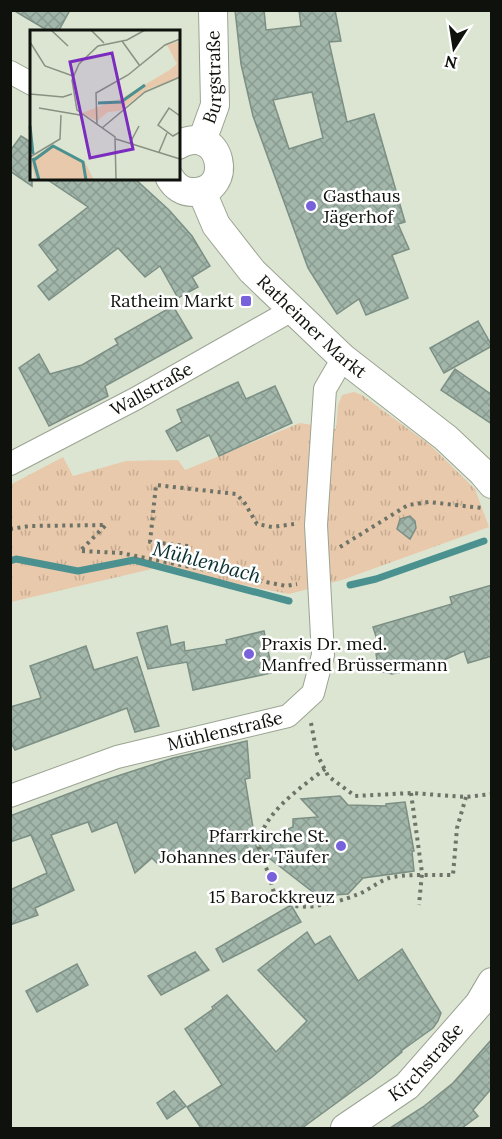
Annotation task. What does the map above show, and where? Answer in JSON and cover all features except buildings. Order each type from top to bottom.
[{"type":"street","name":"Burgstraße","points":[[190,143],[215,105],[213,10]]},
{"type":"street","points":[[171,180],[182,190],[192,193],[202,192],[215,182],[220,166],[215,151],[190,143]]},
{"type":"street","name":"Ratheimer Markt","points":[[202,192],[216,225],[252,271],[343,358],[446,438],[492,484]]},
{"type":"street","name":"Wallstraße","points":[[10,464],[135,399],[292,310]]},
{"type":"street","name":"Mühlenstraße","points":[[10,796],[117,757],[288,716],[314,693],[323,655],[316,525],[325,389],[343,358]]},
{"type":"street","name":"Kirchstraße","points":[[345,1128],[406,1086],[479,1004],[492,981]]},
{"type":"path","points":[[188,546],[150,542],[156,485],[236,494],[244,502],[257,524],[272,527],[292,524],[316,525]]},
{"type":"path","points":[[318,557],[329,554],[389,514],[408,505],[429,502],[492,510]]},
{"type":"path","points":[[10,529],[30,526],[106,525],[80,550],[121,553],[286,586],[319,581]]},
{"type":"path","points":[[311,722],[317,754],[328,776],[355,796],[411,793],[466,797],[492,794]]},
{"type":"path","points":[[325,769],[275,811],[263,829],[258,845],[277,897],[288,905],[311,907],[358,895],[390,877],[453,875],[457,828],[466,797]]},
{"type":"path","points":[[411,793],[421,876],[419,905]]},
{"type":"green space","points":[[354,392],[362,395],[430,445],[475,489],[489,527],[342,580],[289,594],[156,568],[11,602],[10,485],[63,457],[73,476],[126,461],[178,460],[185,470],[300,423],[336,429],[338,405],[342,395]]},
{"type":"waterway","name":"Mühlenbach","points":[[350,585],[376,579],[484,541]]},
{"type":"waterway","name":"Mühlenbach","points":[[10,561],[16,559],[78,571],[134,560],[289,601]]},
{"type":"place","name":"Gasthaus Jägerhof","points":[[311,206]]},
{"type":"place","name":"Ratheim Markt","points":[[246,301]]},
{"type":"place","name":"Praxis Dr. med. Manfred Brüssermann","points":[[249,654]]},
{"type":"place","name":"Pfarrkirche St. Johannes der Täufer","points":[[341,846]]},
{"type":"place","name":"15 Barockkreuz","points":[[272,877]]}]
